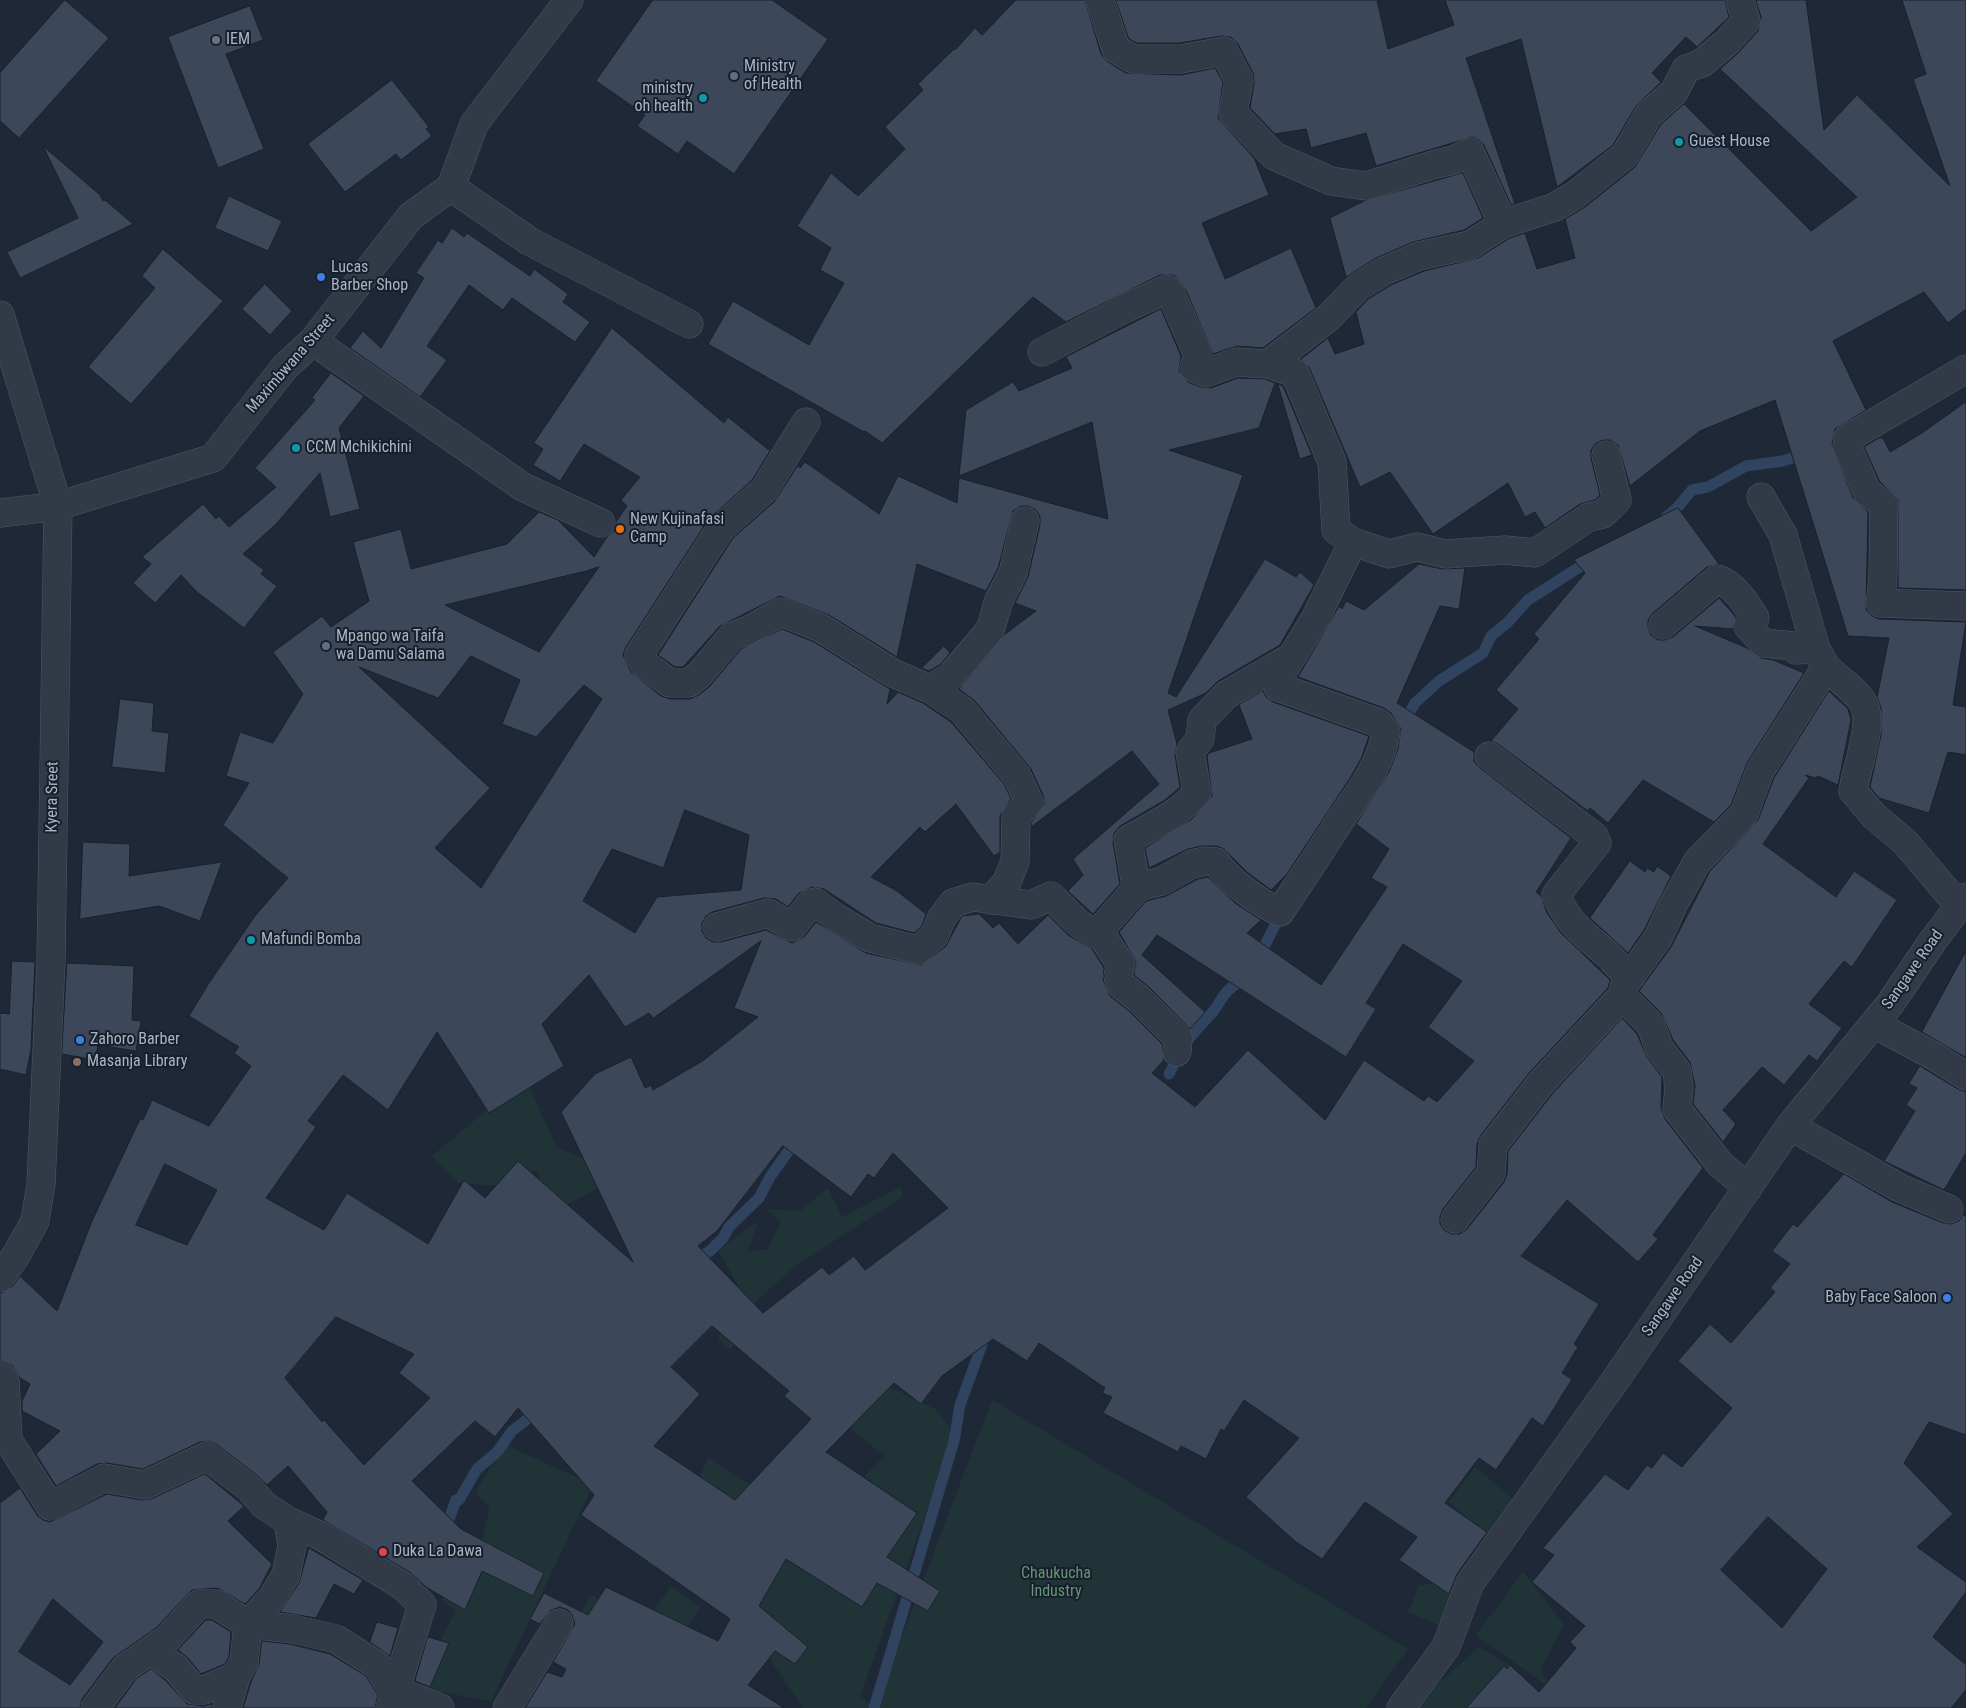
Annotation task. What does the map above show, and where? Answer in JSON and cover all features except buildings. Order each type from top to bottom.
[{"type":"street","points":[[569,0],[474,124],[451,187],[529,241],[689,324]]},
{"type":"street","points":[[1100,0],[1116,49],[1133,59],[1181,59],[1224,51],[1240,80],[1233,113],[1274,156],[1331,181],[1366,186],[1454,160],[1470,152],[1503,224]]},
{"type":"street","points":[[1268,364],[1328,318],[1358,287],[1384,270],[1419,256],[1470,245],[1503,224],[1555,207],[1575,195],[1625,154],[1650,114],[1674,92],[1686,70],[1702,63],[1726,43],[1746,21],[1740,0]]},
{"type":"street","name":"Maximbwana Street","points":[[0,513],[58,506],[213,458],[285,366],[314,341],[412,216],[451,187]]},
{"type":"street","points":[[1042,352],[1167,289],[1172,296],[1198,355],[1194,368],[1206,374],[1236,362],[1268,364],[1295,373],[1332,462],[1336,530],[1353,542],[1389,554],[1417,547],[1445,554],[1505,550],[1535,553],[1589,517],[1603,514],[1617,500],[1606,455]]},
{"type":"street","name":"Kyera Sreet","points":[[0,315],[58,506],[50,962],[41,1184],[34,1221],[15,1258],[0,1278]]},
{"type":"street","points":[[314,341],[523,487],[601,523]]},
{"type":"street","points":[[1966,369],[1848,438],[1847,446],[1867,492],[1884,505],[1882,535],[1885,561],[1880,603],[1966,606]]},
{"type":"street","points":[[806,422],[764,490],[721,528],[639,656],[640,659],[670,683],[689,683],[700,674],[732,636],[747,631],[781,612],[821,628],[893,673],[930,689],[962,710],[1017,776],[1029,802],[1016,816],[1015,861],[1007,882],[991,900]]},
{"type":"street","points":[[1761,497],[1783,535],[1821,658],[1862,701],[1867,710],[1867,727],[1855,771],[1853,791],[1874,816],[1905,842],[1962,902]]},
{"type":"street","points":[[930,689],[950,676],[990,630],[999,600],[1013,573],[1025,521]]},
{"type":"street","points":[[716,927],[768,913],[792,927],[811,903],[815,902],[870,938],[918,950],[935,935],[940,919],[953,903],[973,897],[1031,906],[1051,896],[1094,934],[1099,931],[1138,888],[1162,881],[1192,864],[1212,860],[1264,905],[1280,912],[1383,752],[1386,732],[1379,723],[1278,687],[1277,681],[1315,620],[1353,542]]},
{"type":"street","points":[[1663,625],[1717,579],[1724,581],[1746,602],[1755,618],[1748,626],[1763,643],[1793,646],[1796,650],[1821,658]]},
{"type":"street","points":[[1138,888],[1128,840],[1180,809],[1197,792],[1190,752],[1200,739],[1202,720],[1226,695],[1290,658]]},
{"type":"street","points":[[1455,1219],[1491,1173],[1493,1145],[1541,1083],[1627,986],[1658,938],[1673,905],[1697,862],[1744,814],[1760,771],[1821,658]]},
{"type":"street","points":[[1489,756],[1594,836],[1597,843],[1556,896],[1572,925],[1609,956],[1623,972],[1627,986],[1651,1025],[1659,1048],[1677,1072],[1679,1088],[1677,1109],[1720,1164],[1748,1188]]},
{"type":"street","name":"Sangawe Road","points":[[1401,1708],[1446,1647],[1470,1583],[1614,1382],[1790,1126],[1874,1024],[1962,902]]},
{"type":"street","points":[[1099,931],[1121,965],[1118,976],[1120,984],[1139,999],[1178,1038],[1177,1052]]},
{"type":"street","points":[[1874,1024],[1934,1056],[1966,1076]]},
{"type":"street","points":[[1790,1126],[1900,1188],[1949,1209]]},
{"type":"street","points":[[0,1374],[5,1380],[8,1440],[50,1506],[104,1478],[145,1484],[207,1456],[249,1488],[264,1505],[288,1521],[321,1536],[403,1586],[422,1605],[392,1699]]},
{"type":"street","points":[[227,1708],[236,1676],[244,1662],[248,1624],[272,1598],[286,1575],[292,1546],[288,1521]]},
{"type":"street","points":[[96,1708],[125,1668],[166,1640],[199,1604],[216,1604],[248,1624],[293,1629],[336,1639],[377,1665],[388,1683],[392,1699]]},
{"type":"street","points":[[506,1708],[560,1623]]},
{"type":"street","points":[[159,1644],[162,1659],[176,1668],[194,1690],[204,1690],[236,1676]]},
{"type":"street","points":[[392,1699],[440,1708]]},
{"type":"green space","points":[[529,1085],[556,1147],[580,1157],[653,1130],[660,1153],[550,1212],[537,1170],[500,1186],[458,1183],[432,1156],[495,1103]]},
{"type":"green space","points":[[901,1187],[902,1197],[794,1267],[742,1314],[747,1330],[730,1349],[719,1341],[721,1316],[740,1288],[718,1251],[758,1221],[748,1252],[768,1249],[781,1221],[765,1209],[800,1211],[828,1188],[842,1217]]},
{"type":"green space","points":[[890,1387],[935,1409],[955,1433],[860,1696],[874,1708],[803,1708],[676,1521],[709,1458],[791,1513],[824,1517],[885,1456],[844,1424]]},
{"type":"green space","name":"Chaukucha Industry","points":[[992,1400],[1408,1649],[1366,1708],[875,1708]]},
{"type":"green space","points":[[504,1444],[593,1485],[491,1701],[417,1688],[456,1610],[441,1600],[481,1545],[490,1507],[475,1493]]},
{"type":"green space","points":[[1475,1467],[1519,1504],[1494,1550],[1465,1528],[1467,1518],[1449,1502]]},
{"type":"green space","points":[[1523,1572],[1564,1625],[1540,1669],[1549,1687],[1476,1635]]},
{"type":"green space","points":[[1461,1578],[1471,1598],[1439,1625],[1408,1612],[1419,1586]]},
{"type":"green space","points":[[671,1586],[700,1607],[682,1635],[578,1620],[590,1595],[628,1613],[655,1609]]},
{"type":"green space","points":[[1479,1647],[1510,1665],[1471,1708],[1411,1708]]},
{"type":"waterway","points":[[1666,517],[1677,508],[1692,490],[1708,487],[1746,466],[1783,461],[1806,453]]},
{"type":"waterway","points":[[1392,742],[1415,703],[1439,681],[1483,653],[1491,636],[1507,623],[1528,600],[1592,559]]},
{"type":"waterway","points":[[1258,959],[1276,923],[1285,913]]},
{"type":"waterway","points":[[1169,1074],[1181,1049],[1228,991],[1236,984],[1236,978],[1242,973]]},
{"type":"waterway","points":[[692,1261],[710,1251],[723,1238],[729,1227],[759,1198],[770,1177],[797,1139]]},
{"type":"waterway","points":[[874,1708],[954,1441],[960,1405],[985,1336]]},
{"type":"waterway","points":[[442,1531],[448,1522],[456,1500],[459,1500],[477,1469],[497,1452],[512,1431],[538,1411]]},
{"type":"place","name":"IEM","points":[[216,40]]},
{"type":"place","name":"Ministry of Health","points":[[734,76]]},
{"type":"place","name":"ministry oh health","points":[[703,98]]},
{"type":"place","name":"Guest House","points":[[1679,142]]},
{"type":"place","name":"Lucas Barber Shop","points":[[321,277]]},
{"type":"place","name":"CCM Mchikichini","points":[[296,448]]},
{"type":"place","name":"New Kujinafasi Camp","points":[[620,529]]},
{"type":"place","name":"Mpango wa Taifa wa Damu Salama","points":[[326,646]]},
{"type":"place","name":"Mafundi Bomba","points":[[251,940]]},
{"type":"place","name":"Zahoro Barber","points":[[80,1040]]},
{"type":"place","name":"Masanja Library","points":[[77,1062]]},
{"type":"place","name":"Baby Face Saloon","points":[[1947,1298]]},
{"type":"place","name":"Duka La Dawa","points":[[383,1552]]}]
